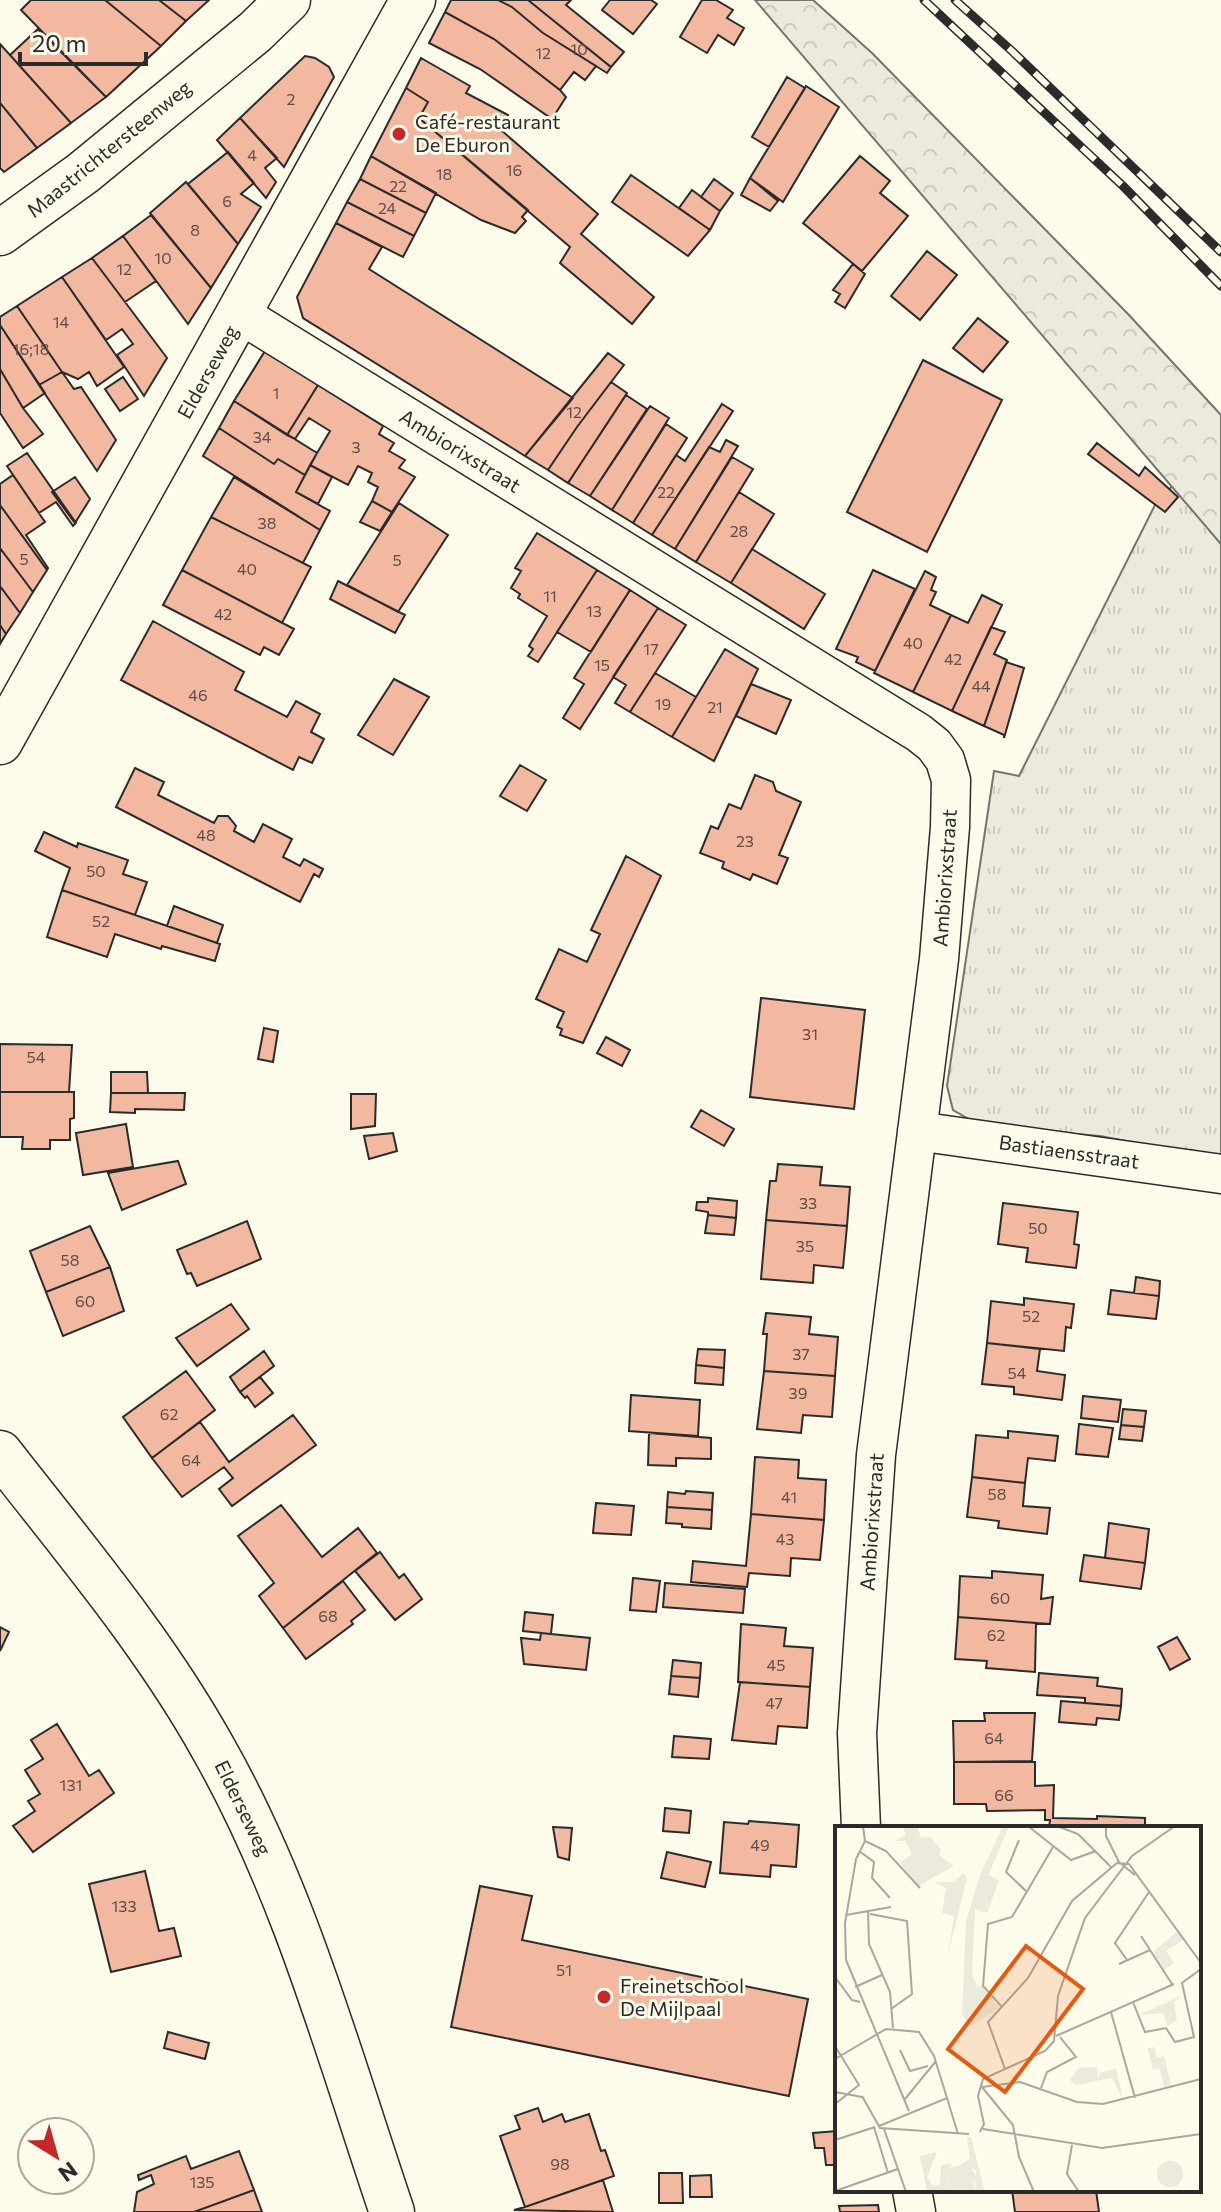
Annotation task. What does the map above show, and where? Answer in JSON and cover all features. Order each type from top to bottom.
[{"type":"main road","name":"Maastrichtersteenweg","points":[[0,233],[83,173],[255,32],[288,0]]},
{"type":"main road","name":"Elderseweg","points":[[0,742],[413,0]]},
{"type":"main road","name":"Elderseweg","points":[[0,1453],[153,1652],[214,1748],[263,1847],[291,1915],[392,2212]]},
{"type":"street","name":"Ambiorixstraat","points":[[240,314],[919,733],[934,745],[945,760],[951,780],[950,827],[939,959],[876,1455],[857,1733],[861,1826]]},
{"type":"street","name":"Bastiaensstraat","points":[[917,1131],[1221,1174]]},
{"type":"street","points":[[912,2192],[916,2212]]},
{"type":"green space","points":[[755,0],[813,0],[872,53],[1129,315],[1221,415],[1221,544]]},
{"type":"green space","points":[[1173,485],[1221,544],[1221,1159],[1100,1136],[981,1126],[953,1110],[947,1086],[994,771],[1019,776],[1155,505]]},
{"type":"building","points":[[31,0],[105,0],[161,46],[106,97],[21,10]]},
{"type":"building","points":[[105,0],[159,0],[186,21],[161,46]]},
{"type":"building","points":[[159,0],[209,0],[186,21]]},
{"type":"building","points":[[451,0],[498,0],[596,66],[585,80],[574,72],[560,90],[494,39],[445,12]]},
{"type":"building","points":[[498,0],[528,0],[611,67],[607,73]]},
{"type":"building","points":[[528,0],[571,0],[566,5],[624,52],[611,67]]},
{"type":"building","points":[[610,0],[651,0],[657,4],[633,34],[602,10]]},
{"type":"building","points":[[702,0],[716,0],[733,10],[727,18],[744,28],[734,45],[718,35],[707,53],[680,37]]},
{"type":"building","points":[[445,12],[494,39],[560,90],[566,97],[552,119],[480,69],[429,43]]},
{"type":"building","points":[[38,29],[106,97],[71,123],[10,55]]},
{"type":"building","points":[[0,44],[71,123],[37,148],[0,103]]},
{"type":"building","points":[[305,56],[329,67],[334,77],[284,167],[240,118]]},
{"type":"building","points":[[421,58],[470,86],[466,93],[508,115],[501,130],[598,214],[581,234],[654,297],[632,324],[560,263],[570,247],[419,118],[428,102],[406,88]]},
{"type":"building","points":[[787,77],[805,88],[769,147],[752,137]]},
{"type":"building","points":[[806,86],[839,107],[783,202],[750,178]]},
{"type":"building","points":[[406,88],[428,102],[419,118],[528,210],[522,217],[526,221],[515,233],[481,220],[371,156]]},
{"type":"building","points":[[0,103],[37,148],[4,172],[0,168]]},
{"type":"building","points":[[240,118],[277,158],[265,168],[276,182],[266,198],[217,140]]},
{"type":"building","points":[[228,152],[254,183],[241,194],[261,207],[238,244],[188,184]]},
{"type":"building","points":[[371,156],[436,193],[426,213],[360,179]]},
{"type":"building","points":[[860,156],[890,181],[880,193],[908,216],[862,271],[803,223]]},
{"type":"building","points":[[631,175],[710,230],[688,256],[612,202]]},
{"type":"building","points":[[750,178],[778,201],[770,211],[741,195]]},
{"type":"building","points":[[360,179],[426,213],[414,236],[347,202]]},
{"type":"building","points":[[714,179],[733,193],[720,211],[701,197]]},
{"type":"building","points":[[186,182],[238,244],[211,288],[150,213]]},
{"type":"building","points":[[692,190],[720,211],[710,230],[679,208]]},
{"type":"building","points":[[347,202],[414,236],[403,257],[336,223]]},
{"type":"building","points":[[151,215],[211,288],[188,324],[123,236]]},
{"type":"building","points":[[336,223],[382,247],[369,269],[573,398],[525,456],[303,318],[297,297]]},
{"type":"building","points":[[123,236],[156,281],[125,302],[92,258]]},
{"type":"building","points":[[927,251],[957,275],[920,320],[891,296]]},
{"type":"building","points":[[92,258],[167,358],[144,396],[117,355],[133,344],[122,329],[106,340],[62,277]]},
{"type":"building","points":[[853,264],[865,274],[845,308],[835,302],[840,294],[833,290]]},
{"type":"building","points":[[62,277],[124,367],[97,386],[89,372],[78,379],[62,372],[17,306]]},
{"type":"building","points":[[17,306],[62,372],[39,385],[0,325],[0,317]]},
{"type":"building","points":[[978,318],[1008,342],[983,372],[953,348]]},
{"type":"building","points":[[0,325],[45,393],[23,408],[0,369]]},
{"type":"building","points":[[265,351],[318,385],[287,435],[234,401]]},
{"type":"building","points":[[608,353],[624,365],[548,470],[525,456]]},
{"type":"building","points":[[923,360],[1002,400],[927,552],[847,512]]},
{"type":"building","points":[[0,369],[43,434],[23,448],[0,413]]},
{"type":"building","points":[[62,372],[74,389],[81,387],[116,440],[97,471],[39,385]]},
{"type":"building","points":[[123,377],[138,399],[120,411],[105,389]]},
{"type":"building","points":[[611,382],[627,393],[568,483],[548,470]]},
{"type":"building","points":[[318,385],[383,426],[379,434],[394,443],[389,451],[405,460],[399,468],[415,477],[392,512],[372,501],[378,487],[368,482],[372,473],[358,466],[348,485],[310,465],[330,431],[309,418],[295,439],[287,435]]},
{"type":"building","points":[[626,395],[647,409],[590,496],[568,483]]},
{"type":"building","points":[[234,401],[317,453],[305,475],[278,459],[274,464],[219,428]]},
{"type":"building","points":[[722,404],[733,411],[652,535],[633,523],[676,455],[685,461]]},
{"type":"building","points":[[650,406],[669,418],[612,510],[590,496]]},
{"type":"building","points":[[666,424],[687,438],[633,523],[612,510]]},
{"type":"building","points":[[219,428],[274,464],[278,459],[305,475],[296,492],[330,511],[320,530],[203,456]]},
{"type":"building","points":[[726,440],[738,446],[675,549],[652,535],[709,447],[720,452]]},
{"type":"building","points":[[1097,443],[1139,476],[1145,467],[1178,497],[1165,512],[1088,454]]},
{"type":"building","points":[[27,453],[76,523],[73,526],[56,502],[39,513],[7,466]]},
{"type":"building","points":[[732,457],[753,469],[696,562],[675,549]]},
{"type":"building","points":[[310,465],[332,477],[318,504],[296,492]]},
{"type":"building","points":[[13,475],[45,522],[26,535],[47,570],[0,505],[0,484]]},
{"type":"building","points":[[75,477],[90,499],[75,523],[52,492]]},
{"type":"building","points":[[234,477],[320,530],[303,563],[211,517]]},
{"type":"building","points":[[739,492],[774,514],[731,583],[696,562]]},
{"type":"building","points":[[372,501],[392,512],[380,531],[360,522]]},
{"type":"building","points":[[399,503],[448,535],[398,612],[347,585]]},
{"type":"building","points":[[0,505],[47,570],[33,592],[0,548]]},
{"type":"building","points":[[211,517],[311,567],[282,623],[182,570]]},
{"type":"building","points":[[537,533],[597,570],[538,662],[528,656],[533,649],[529,646],[547,616],[518,598],[520,594],[511,588],[521,571],[515,568]]},
{"type":"building","points":[[0,548],[33,592],[20,613],[0,586]]},
{"type":"building","points":[[752,549],[825,594],[804,629],[731,583]]},
{"type":"building","points":[[182,570],[294,629],[279,655],[264,647],[260,655],[163,605]]},
{"type":"building","points":[[597,570],[630,590],[591,652],[557,632]]},
{"type":"building","points":[[873,570],[915,589],[875,671],[856,662],[858,657],[836,649]]},
{"type":"building","points":[[925,571],[936,577],[931,590],[936,592],[930,605],[951,615],[913,692],[874,673]]},
{"type":"building","points":[[338,581],[405,615],[395,633],[330,599]]},
{"type":"building","points":[[0,586],[20,613],[6,634],[0,625]]},
{"type":"building","points":[[630,590],[658,608],[580,729],[563,718],[584,684],[574,678]]},
{"type":"building","points":[[982,595],[1002,605],[952,711],[913,692],[951,615],[968,623]]},
{"type":"building","points":[[658,608],[686,625],[630,712],[615,703],[626,685],[613,677]]},
{"type":"building","points":[[153,621],[244,672],[235,690],[287,717],[296,701],[320,714],[311,732],[324,739],[312,763],[299,757],[293,770],[121,680]]},
{"type":"building","points":[[0,625],[6,634],[0,644]]},
{"type":"building","points":[[991,627],[1005,632],[994,654],[1007,660],[984,726],[952,711]]},
{"type":"building","points":[[725,649],[758,669],[714,761],[672,737]]},
{"type":"building","points":[[1006,662],[1024,668],[1004,738],[1004,735],[984,726]]},
{"type":"building","points":[[655,673],[696,697],[672,737],[630,712]]},
{"type":"building","points":[[394,679],[429,697],[393,755],[358,735]]},
{"type":"building","points":[[751,684],[791,700],[776,734],[736,716]]},
{"type":"building","points":[[520,765],[546,780],[527,811],[500,796]]},
{"type":"building","points":[[135,768],[164,782],[158,795],[214,823],[218,816],[228,816],[236,826],[234,831],[254,842],[263,824],[292,839],[283,857],[300,866],[304,859],[323,869],[319,877],[314,874],[300,902],[116,807]]},
{"type":"building","points":[[755,775],[773,782],[776,791],[801,802],[779,855],[788,858],[777,884],[753,874],[750,880],[722,868],[724,862],[700,853],[711,826],[718,829],[729,804],[741,809]]},
{"type":"building","points":[[44,832],[77,847],[78,843],[128,860],[123,874],[147,882],[135,915],[62,890],[70,868],[35,851]]},
{"type":"building","points":[[626,856],[661,876],[583,1043],[560,1035],[562,1029],[557,1027],[564,1012],[536,999],[559,949],[587,962],[600,934],[591,930]]},
{"type":"building","points":[[62,890],[220,944],[215,961],[162,946],[161,949],[115,934],[107,957],[47,937]]},
{"type":"building","points":[[174,906],[223,925],[217,943],[167,926]]},
{"type":"building","points":[[761,998],[865,1010],[854,1109],[750,1097]]},
{"type":"building","points":[[264,1028],[278,1031],[273,1062],[258,1059]]},
{"type":"building","points":[[606,1037],[630,1050],[622,1066],[597,1053]]},
{"type":"building","points":[[0,1044],[72,1045],[69,1092],[0,1092]]},
{"type":"building","points":[[111,1072],[147,1072],[148,1093],[111,1093]]},
{"type":"building","points":[[0,1092],[74,1092],[70,1140],[50,1140],[50,1149],[22,1149],[23,1137],[0,1137]]},
{"type":"building","points":[[111,1093],[185,1093],[184,1110],[110,1112]]},
{"type":"building","points":[[351,1094],[376,1094],[375,1126],[351,1129]]},
{"type":"building","points":[[701,1110],[734,1129],[724,1146],[691,1127]]},
{"type":"building","points":[[126,1124],[133,1167],[83,1175],[76,1133]]},
{"type":"building","points":[[393,1133],[397,1151],[369,1159],[364,1136]]},
{"type":"building","points":[[178,1161],[186,1184],[122,1210],[108,1173]]},
{"type":"building","points":[[778,1164],[822,1167],[820,1185],[850,1187],[847,1226],[766,1220],[770,1181],[776,1181]]},
{"type":"building","points":[[708,1198],[737,1201],[736,1218],[708,1215],[708,1212],[696,1210],[697,1202],[708,1202]]},
{"type":"building","points":[[1003,1203],[1078,1212],[1074,1244],[1079,1245],[1076,1268],[1026,1262],[1028,1248],[998,1244]]},
{"type":"building","points":[[708,1215],[736,1218],[734,1235],[705,1233]]},
{"type":"building","points":[[766,1220],[847,1226],[843,1268],[814,1265],[813,1283],[761,1279]]},
{"type":"building","points":[[247,1221],[261,1259],[197,1286],[191,1273],[187,1274],[177,1250]]},
{"type":"building","points":[[90,1226],[110,1267],[46,1292],[30,1251]]},
{"type":"building","points":[[110,1267],[124,1311],[63,1336],[46,1292]]},
{"type":"building","points":[[1136,1277],[1160,1281],[1159,1296],[1134,1293]]},
{"type":"building","points":[[1111,1290],[1159,1296],[1156,1319],[1108,1314]]},
{"type":"building","points":[[1024,1298],[1074,1304],[1071,1328],[1066,1327],[1064,1351],[987,1343],[991,1301],[1024,1305]]},
{"type":"building","points":[[231,1304],[249,1329],[197,1366],[176,1338]]},
{"type":"building","points":[[766,1313],[811,1317],[809,1334],[838,1337],[835,1376],[764,1371]]},
{"type":"building","points":[[987,1343],[1040,1349],[1037,1371],[1065,1375],[1062,1400],[1014,1394],[1014,1387],[982,1384]]},
{"type":"building","points":[[698,1349],[725,1350],[724,1368],[696,1365]]},
{"type":"building","points":[[264,1351],[274,1366],[240,1392],[230,1377]]},
{"type":"building","points":[[696,1365],[724,1368],[723,1385],[695,1383]]},
{"type":"building","points":[[186,1371],[215,1410],[152,1458],[123,1417]]},
{"type":"building","points":[[764,1371],[835,1376],[832,1417],[803,1415],[801,1433],[757,1429]]},
{"type":"building","points":[[260,1377],[273,1393],[255,1407],[240,1392]]},
{"type":"building","points":[[631,1395],[700,1400],[698,1436],[629,1431]]},
{"type":"building","points":[[1083,1396],[1121,1400],[1118,1422],[1081,1418]]},
{"type":"building","points":[[1123,1409],[1146,1411],[1144,1427],[1121,1425]]},
{"type":"building","points":[[293,1415],[316,1445],[232,1506],[219,1489],[233,1478],[224,1467],[182,1497],[152,1458],[200,1422],[229,1462]]},
{"type":"building","points":[[1079,1424],[1113,1428],[1108,1457],[1076,1454]]},
{"type":"building","points":[[1121,1425],[1144,1427],[1142,1441],[1119,1439]]},
{"type":"building","points":[[1008,1431],[1058,1436],[1055,1461],[1028,1458],[1025,1483],[972,1477],[976,1435],[1008,1438]]},
{"type":"building","points":[[649,1433],[711,1438],[711,1459],[676,1458],[676,1466],[648,1465]]},
{"type":"building","points":[[755,1457],[799,1460],[798,1478],[826,1480],[824,1520],[751,1514]]},
{"type":"building","points":[[972,1477],[1025,1483],[1023,1506],[1050,1508],[1047,1534],[998,1528],[999,1521],[967,1517]]},
{"type":"building","points":[[686,1491],[713,1493],[712,1510],[667,1507],[668,1492],[685,1494]]},
{"type":"building","points":[[596,1503],[634,1506],[631,1535],[593,1533]]},
{"type":"building","points":[[281,1505],[322,1557],[358,1528],[377,1553],[283,1628],[259,1596],[274,1583],[238,1536]]},
{"type":"building","points":[[667,1507],[712,1510],[711,1529],[666,1523]]},
{"type":"building","points":[[751,1514],[824,1520],[820,1560],[791,1558],[790,1576],[749,1573],[747,1587],[691,1582],[693,1561],[746,1566]]},
{"type":"building","points":[[1109,1523],[1149,1529],[1145,1563],[1105,1558]]},
{"type":"building","points":[[380,1552],[399,1578],[404,1574],[422,1599],[395,1620],[355,1571]]},
{"type":"building","points":[[1084,1555],[1145,1563],[1141,1589],[1080,1581]]},
{"type":"building","points":[[992,1571],[1043,1575],[1041,1599],[1053,1597],[1050,1624],[958,1617],[960,1576],[992,1578]]},
{"type":"building","points":[[633,1578],[660,1581],[656,1612],[630,1610]]},
{"type":"building","points":[[343,1581],[365,1610],[351,1621],[353,1624],[306,1659],[283,1628]]},
{"type":"building","points":[[665,1583],[745,1589],[743,1613],[663,1607]]},
{"type":"building","points":[[525,1612],[553,1615],[551,1634],[523,1631]]},
{"type":"building","points":[[958,1617],[1036,1623],[1035,1672],[986,1668],[987,1661],[955,1659]]},
{"type":"building","points":[[741,1624],[786,1628],[784,1646],[813,1648],[810,1687],[738,1682]]},
{"type":"building","points":[[0,1627],[9,1632],[0,1651]]},
{"type":"building","points":[[541,1633],[590,1638],[586,1670],[524,1664],[521,1638],[540,1640]]},
{"type":"building","points":[[1177,1637],[1190,1659],[1170,1670],[1158,1647]]},
{"type":"building","points":[[673,1660],[701,1663],[700,1678],[671,1676]]},
{"type":"building","points":[[1039,1673],[1098,1678],[1097,1686],[1122,1689],[1121,1706],[1085,1703],[1085,1698],[1037,1695]]},
{"type":"building","points":[[671,1676],[700,1678],[698,1697],[669,1694]]},
{"type":"building","points":[[740,1682],[810,1687],[807,1728],[778,1726],[776,1744],[732,1740]]},
{"type":"building","points":[[1061,1701],[1121,1706],[1119,1720],[1097,1718],[1096,1725],[1059,1722]]},
{"type":"building","points":[[984,1713],[1035,1713],[1032,1761],[954,1762],[953,1721],[985,1721]]},
{"type":"building","points":[[57,1724],[89,1776],[99,1770],[114,1793],[33,1852],[13,1826],[35,1811],[28,1801],[40,1794],[25,1770],[43,1759],[31,1740]]},
{"type":"building","points":[[674,1736],[711,1739],[709,1759],[672,1757]]},
{"type":"building","points":[[954,1762],[1035,1762],[1035,1786],[1054,1785],[1053,1818],[1145,1818],[1145,1826],[1049,1826],[1050,1820],[1045,1820],[1045,1810],[987,1811],[986,1804],[954,1804]]},
{"type":"building","points":[[665,1808],[691,1811],[689,1833],[663,1831]]},
{"type":"building","points":[[749,1821],[799,1825],[796,1867],[771,1865],[770,1877],[720,1873],[724,1822],[748,1824]]},
{"type":"building","points":[[553,1827],[572,1828],[569,1860],[558,1857]]},
{"type":"building","points":[[667,1852],[711,1862],[705,1887],[661,1878]]},
{"type":"building","points":[[145,1871],[159,1931],[174,1928],[181,1956],[111,1972],[89,1884]]},
{"type":"building","points":[[480,1886],[532,1896],[522,1940],[808,1999],[789,2096],[451,2027]]},
{"type":"building","points":[[168,2032],[209,2043],[205,2059],[164,2048]]},
{"type":"building","points":[[538,2108],[543,2122],[562,2114],[565,2122],[589,2114],[601,2151],[605,2150],[614,2176],[525,2207],[500,2136],[520,2129],[515,2116]]},
{"type":"building","points":[[835,2131],[835,2165],[826,2165],[824,2148],[815,2148],[813,2133]]},
{"type":"building","points":[[239,2151],[254,2190],[194,2212],[134,2212],[137,2192],[154,2184],[151,2175],[139,2180],[138,2175],[186,2156],[191,2169]]},
{"type":"building","points":[[659,2173],[682,2173],[683,2203],[659,2203]]},
{"type":"building","points":[[711,2175],[712,2197],[690,2197],[690,2176]]},
{"type":"building","points":[[603,2180],[613,2212],[514,2210],[525,2207]]},
{"type":"building","points":[[254,2190],[262,2212],[194,2212]]},
{"type":"building","points":[[1012,2192],[1096,2192],[1099,2212],[1015,2212]]},
{"type":"building","points":[[878,2205],[879,2212],[840,2212],[839,2206]]},
{"type":"railway","points":[[924,0],[1123,186],[1221,286]]},
{"type":"railway","points":[[955,0],[1221,252]]},
{"type":"place","name":"Café-restaurant De Eburon","points":[[399,134]]},
{"type":"place","name":"Freinetschool De Mijlpaal","points":[[604,1997]]}]
